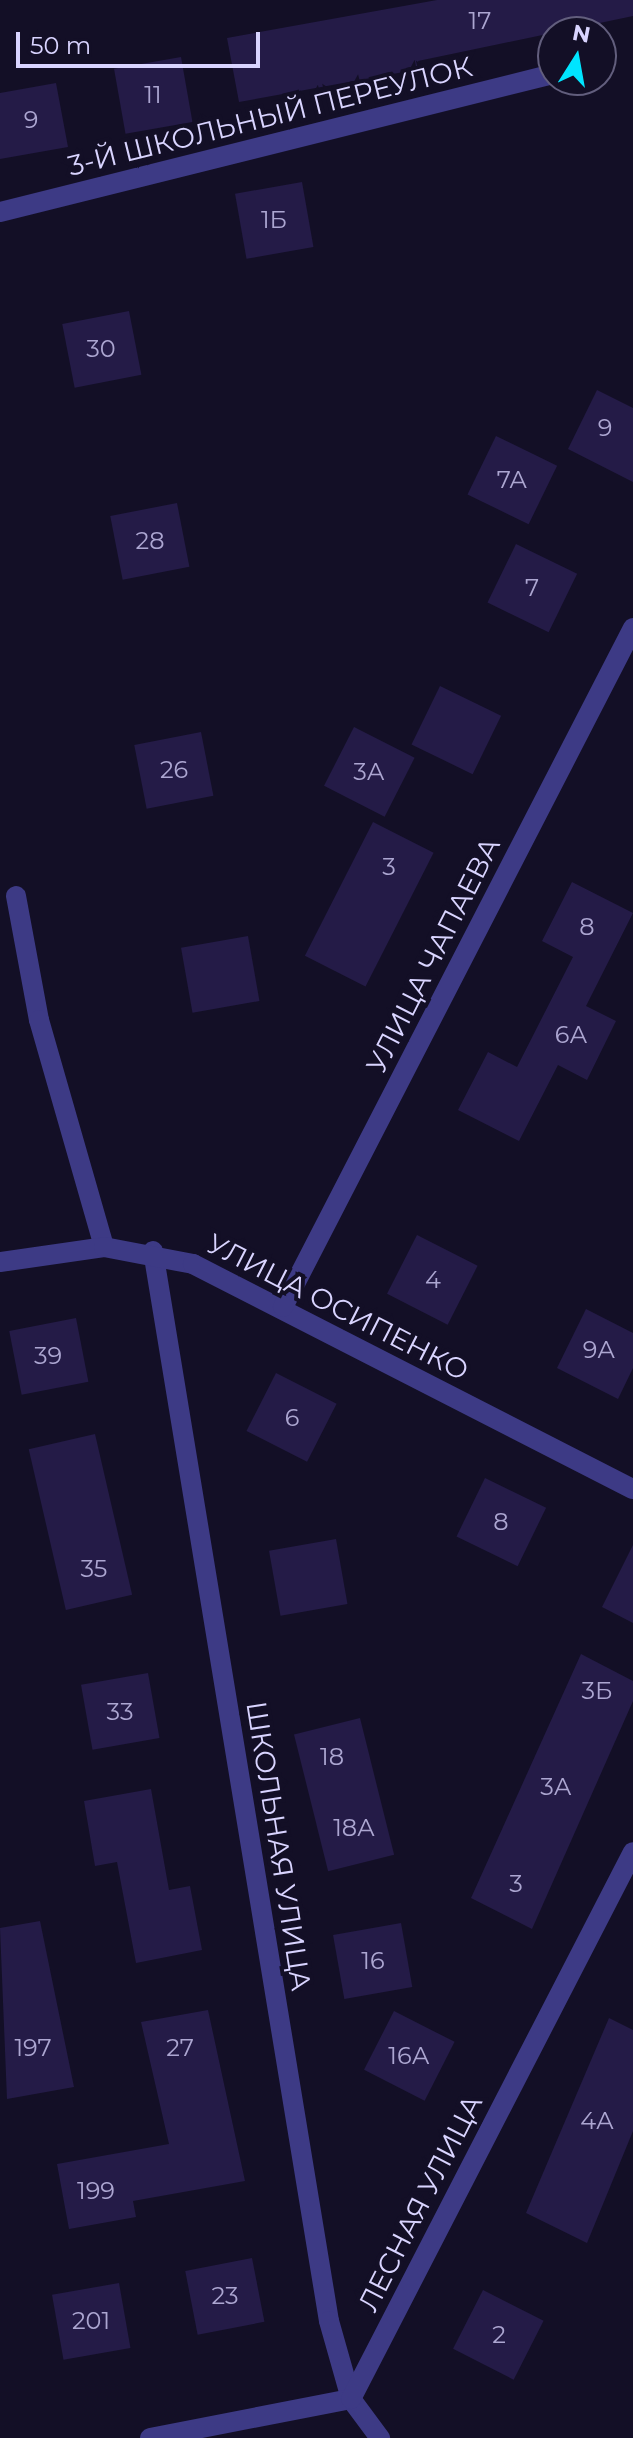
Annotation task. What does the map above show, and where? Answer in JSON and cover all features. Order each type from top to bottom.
[{"type":"street","name":"3-Й ШКОЛЬНЫЙ ПЕРЕУЛОК","points":[[0,212],[537,78]]},
{"type":"street","name":"УЛИЦА ЧАПАЕВА","points":[[283,1307],[633,628]]},
{"type":"street","points":[[16,896],[42,1033],[104,1247]]},
{"type":"street","name":"УЛИЦА ОСИПЕНКО","points":[[0,1262],[104,1247],[153,1251],[283,1307],[633,1489]]},
{"type":"street","name":"ШКОЛЬНАЯ УЛИЦА","points":[[153,1251],[329,2321],[351,2399],[380,2438]]},
{"type":"street","name":"ЛЕСНАЯ УЛИЦА","points":[[351,2399],[633,1852]]},
{"type":"street","points":[[150,2438],[351,2399]]},
{"type":"building","points":[[437,0],[633,0],[633,16],[617,19],[617,16],[537,16],[537,36],[418,61],[420,69],[239,102],[227,38]]},
{"type":"building","points":[[181,57],[192,122],[125,134],[114,69]]},
{"type":"building","points":[[56,83],[68,147],[0,159],[0,93]]},
{"type":"building","points":[[302,182],[313,247],[246,259],[235,194]]},
{"type":"building","points":[[129,311],[141,375],[75,388],[62,324]]},
{"type":"building","points":[[597,390],[633,408],[633,482],[568,449]]},
{"type":"building","points":[[496,436],[557,466],[529,524],[468,494]]},
{"type":"building","points":[[177,503],[189,567],[123,580],[110,516]]},
{"type":"building","points":[[516,544],[577,574],[549,632],[488,602]]},
{"type":"building","points":[[440,686],[501,716],[473,774],[412,744]]},
{"type":"building","points":[[354,727],[415,758],[385,817],[324,786]]},
{"type":"building","points":[[201,732],[213,796],[147,809],[134,745]]},
{"type":"building","points":[[373,822],[434,853],[365,987],[305,956]]},
{"type":"building","points":[[572,882],[633,913],[586,1006],[616,1021],[587,1080],[558,1065],[519,1141],[458,1110],[488,1052],[517,1067],[573,957],[542,941]]},
{"type":"building","points":[[248,936],[259,1001],[192,1013],[181,948]]},
{"type":"building","points":[[417,1235],[478,1266],[448,1325],[387,1294]]},
{"type":"building","points":[[586,1309],[633,1333],[633,1368],[618,1399],[557,1368]]},
{"type":"building","points":[[76,1318],[88,1382],[22,1395],[9,1331]]},
{"type":"building","points":[[276,1373],[337,1404],[307,1462],[246,1431]]},
{"type":"building","points":[[95,1434],[132,1595],[66,1610],[29,1449]]},
{"type":"building","points":[[485,1478],[546,1508],[518,1566],[457,1536]]},
{"type":"building","points":[[336,1539],[347,1604],[280,1616],[269,1551]]},
{"type":"building","points":[[633,1545],[633,1623],[602,1607]]},
{"type":"building","points":[[581,1654],[633,1681],[633,1701],[532,1929],[471,1898]]},
{"type":"building","points":[[148,1673],[159,1738],[92,1750],[81,1685]]},
{"type":"building","points":[[360,1718],[394,1855],[328,1871],[294,1734]]},
{"type":"building","points":[[151,1789],[169,1890],[190,1886],[202,1950],[136,1963],[117,1862],[95,1866],[84,1801]]},
{"type":"building","points":[[40,1921],[74,2087],[7,2099],[0,1928]]},
{"type":"building","points":[[401,1923],[412,1987],[344,1999],[333,1935]]},
{"type":"building","points":[[208,2010],[245,2181],[133,2201],[136,2217],[69,2229],[57,2164],[169,2144],[141,2022]]},
{"type":"building","points":[[394,2011],[455,2042],[425,2101],[364,2070]]},
{"type":"building","points":[[609,2018],[633,2030],[633,2131],[587,2243],[526,2213]]},
{"type":"building","points":[[252,2258],[264,2322],[198,2335],[185,2271]]},
{"type":"building","points":[[119,2283],[130,2348],[63,2360],[52,2295]]},
{"type":"building","points":[[483,2290],[544,2321],[514,2380],[453,2349]]}]
